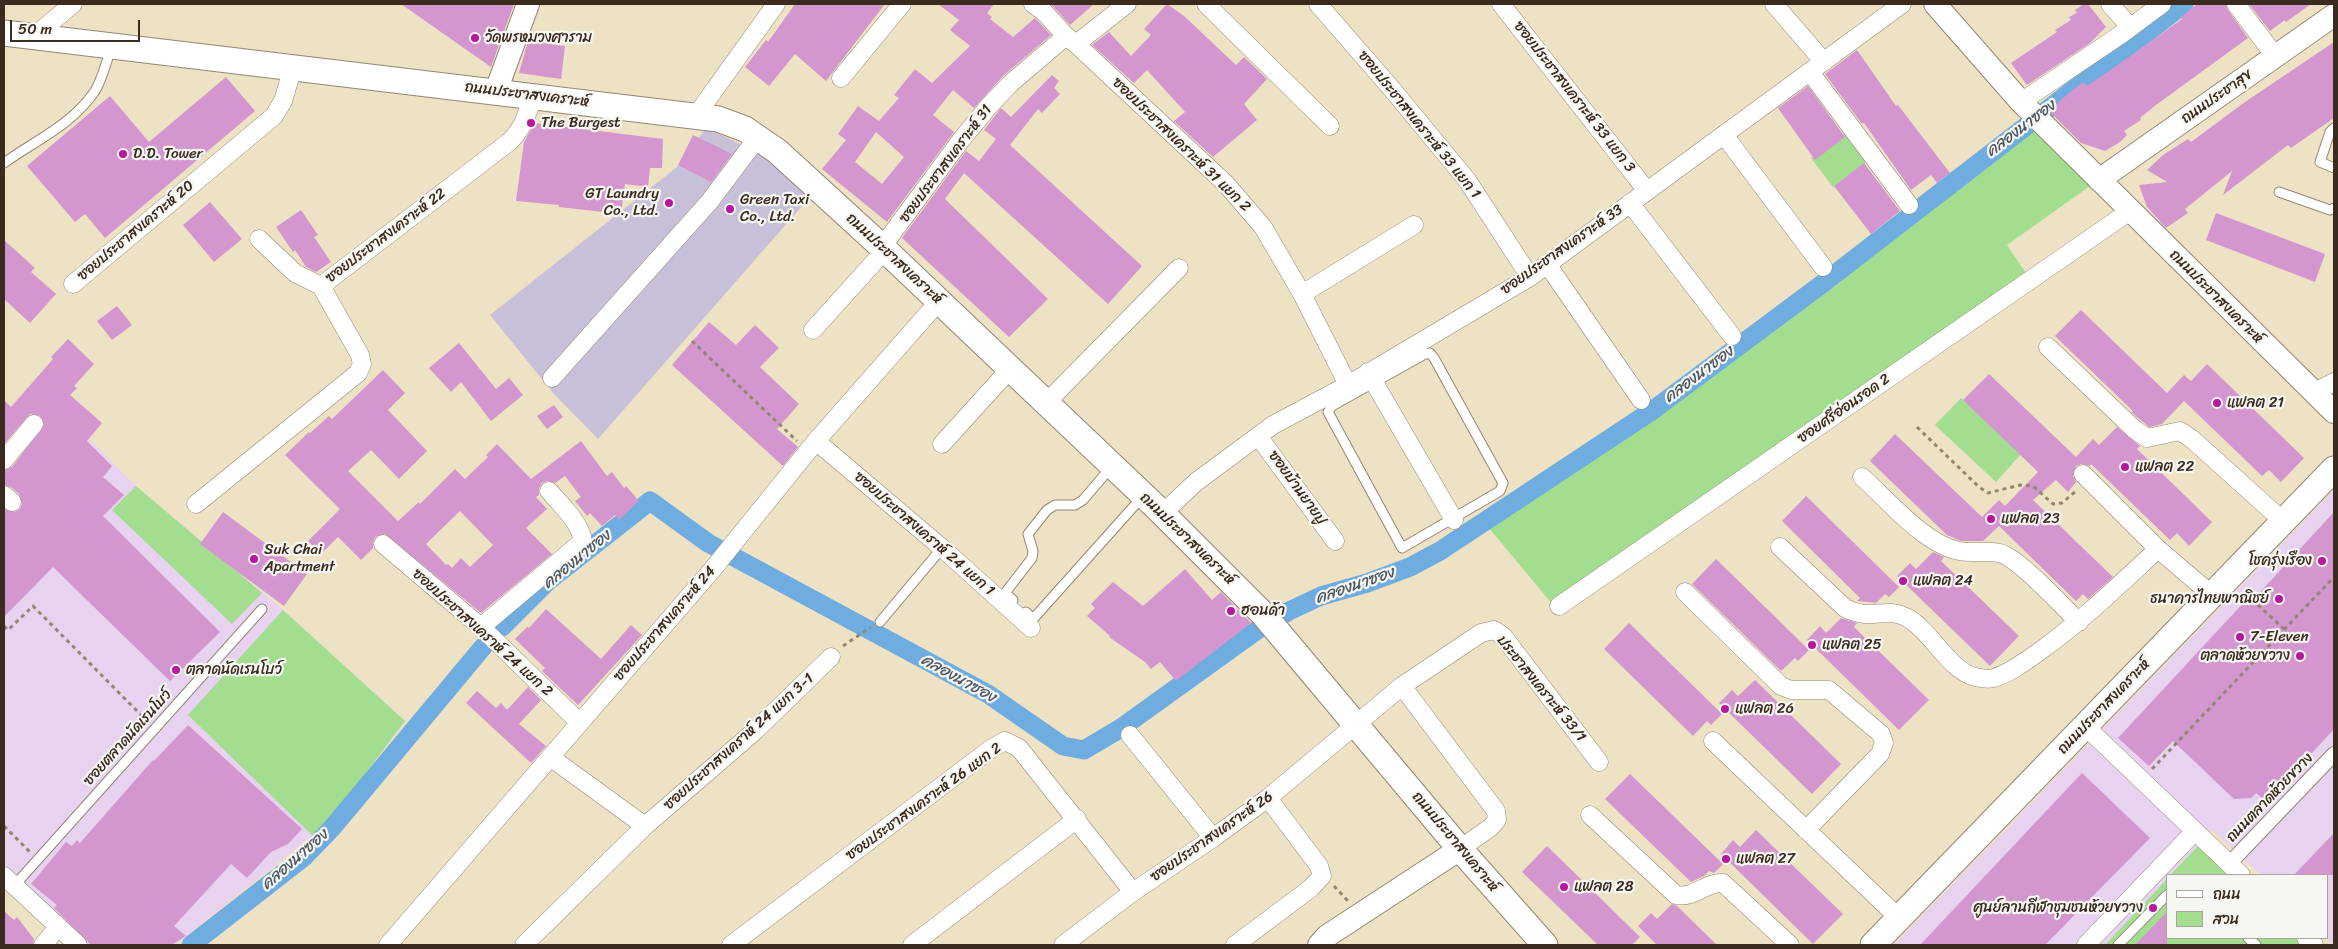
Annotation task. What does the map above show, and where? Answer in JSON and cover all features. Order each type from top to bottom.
[{"type":"main road","name":"ถนนประชาสงเคราะห์","points":[[4,33],[695,116],[733,123],[758,137],[777,151],[939,301],[1162,514],[1270,622],[1460,850],[1545,945]]},
{"type":"main road","name":"ถนนประชาสงเคราะห์","points":[[1873,945],[2284,522],[2334,468]]},
{"type":"street","points":[[33,37],[72,4]]},
{"type":"street","points":[[496,91],[528,4]]},
{"type":"street","points":[[695,116],[776,4]]},
{"type":"street","points":[[842,78],[902,4]]},
{"type":"street","name":"ซอยประชาสงเคราะห์ 31 แยก 2","points":[[1033,4],[1044,12],[1071,40],[1226,184],[1248,208],[1263,227],[1302,294],[1348,385]]},
{"type":"street","name":"ซอยประชาสงเคราะห์ 31","points":[[813,330],[884,249],[961,140],[1010,83],[1071,40],[1127,4]]},
{"type":"street","points":[[1206,4],[1330,126]]},
{"type":"street","name":"ซอยประชาสงเคราะห์ 33 แยก 1","points":[[1318,4],[1467,180],[1530,277]]},
{"type":"street","name":"ซอยประชาสงเคราะห์ 33 แยก 3","points":[[1501,4],[1647,191]]},
{"type":"street","points":[[1774,4],[1909,204]]},
{"type":"street","name":"ซอยประชาสงเคราะห์ 33","points":[[1162,514],[1196,482],[1273,425],[1348,385],[1372,377],[1530,277],[1902,4]]},
{"type":"street","name":"ถนนประชาสงเคราะห์","points":[[1935,4],[2021,102],[2334,412]]},
{"type":"street","points":[[2110,4],[2130,27]]},
{"type":"street","points":[[2021,102],[2162,4]]},
{"type":"street","points":[[2236,4],[2275,56]]},
{"type":"street","name":"ถนนประชาสุข","points":[[2099,180],[2334,15]]},
{"type":"street","name":"ซอยประชาสงเคราะห์ 20","points":[[73,284],[274,116],[283,100],[293,67]]},
{"type":"street","name":"ซอยประชาสงเคราะห์ 22","points":[[196,504],[358,373],[362,364],[360,355],[321,286],[509,142],[519,133],[533,96]]},
{"type":"street","points":[[1724,135],[1824,267]]},
{"type":"street","points":[[552,378],[710,200],[758,137]]},
{"type":"street","points":[[1630,203],[1732,336]]},
{"type":"street","name":"ซอยศรีอ่อนรอด 2","points":[[1559,606],[2130,211]]},
{"type":"street","points":[[1302,294],[1414,226]]},
{"type":"street","points":[[259,239],[295,273],[321,286]]},
{"type":"street","points":[[1547,264],[1641,400]]},
{"type":"street","points":[[1046,403],[1179,268]]},
{"type":"street","name":"ซอยประชาสงเคราะห์ 24","points":[[388,945],[712,570],[812,446],[939,301]]},
{"type":"street","points":[[2048,348],[2147,438],[2180,431],[2192,439],[2284,522]]},
{"type":"street","points":[[942,444],[1010,369]]},
{"type":"street","points":[[1372,377],[1454,520]]},
{"type":"street","points":[[2313,393],[2334,382]]},
{"type":"street","points":[[4,460],[34,424]]},
{"type":"street","name":"ซอยบ้านยายปู","points":[[1258,436],[1335,541]]},
{"type":"street","name":"ซอยประชาสงเคราห์ 24 แยก 1","points":[[812,446],[942,548],[1031,628]]},
{"type":"street","points":[[1862,477],[1922,532],[1940,544],[1959,551],[2004,554],[2018,564],[2079,622]]},
{"type":"street","points":[[2086,477],[2158,549],[2212,595]]},
{"type":"street","points":[[481,627],[583,542],[582,535],[573,519],[549,491]]},
{"type":"street","name":"ซอยประชาสงเคราห์ 24 แยก 2","points":[[384,544],[481,627],[580,723]]},
{"type":"street","points":[[1780,547],[1845,608],[1856,614],[1871,616],[1896,612],[1910,619],[1958,667],[1973,677],[1992,679],[2021,664],[2079,622],[2158,549]]},
{"type":"street","points":[[1685,592],[1781,686],[1791,690],[1829,690],[1881,734],[1884,743],[1880,754],[1806,830]]},
{"type":"street","name":"ประชาสงเคราะห์ 33/1","points":[[1357,725],[1402,686],[1481,633],[1494,630],[1504,636],[1599,762]]},
{"type":"street","name":"ซอยประชาสงเคราห์ 24 แยก 3-1","points":[[524,945],[645,826],[756,730],[831,657]]},
{"type":"street","points":[[1319,945],[1327,936],[1460,850],[1498,820],[1496,811],[1402,686]]},
{"type":"street","name":"ซอยประชาสงเคราะห์ 26","points":[[1063,945],[1133,892],[1268,798],[1357,725]]},
{"type":"street","points":[[2085,726],[2235,870]]},
{"type":"street","points":[[1130,734],[1213,838]]},
{"type":"street","name":"ซอยประชาสงเคราะห์ 26 แยก 2","points":[[731,945],[992,748],[1005,741],[1019,748],[1133,892]]},
{"type":"street","points":[[1713,741],[1899,918]]},
{"type":"street","name":"ถนนตลาดห้วยขวาง","points":[[2235,870],[2334,754]]},
{"type":"street","points":[[550,757],[645,826]]},
{"type":"street","points":[[1235,945],[1311,888],[1322,876],[1319,866],[1268,798]]},
{"type":"street","points":[[1590,815],[1676,895],[1686,897],[1715,882],[1723,882],[1790,945]]},
{"type":"street","points":[[912,945],[1077,819]]},
{"type":"street","points":[[2086,945],[2195,831]]},
{"type":"street","points":[[9,881],[78,945]]},
{"type":"street","points":[[43,945],[58,927]]},
{"type":"lane","points":[[4,164],[49,136],[74,117],[96,90],[112,46]]},
{"type":"lane","points":[[2334,128],[2330,132],[2320,162],[2334,168]]},
{"type":"lane","points":[[2279,192],[2330,210],[2334,208]]},
{"type":"lane","points":[[1430,353],[1503,483],[1500,491],[1454,520],[1402,548],[1328,412],[1332,406],[1372,377],[1430,353]]},
{"type":"lane","points":[[1112,466],[1083,500],[1075,505],[1055,505],[1047,510],[1028,534],[1033,551],[1032,558],[1005,594],[1033,619],[1143,496]]},
{"type":"lane","points":[[880,622],[942,548]]},
{"type":"lane","name":"ซอยตลาดนัดเรนโบว์","points":[[9,881],[37,858],[262,609]]},
{"type":"lane","points":[[2118,945],[2166,896]]},
{"type":"path","points":[[692,341],[812,446]]},
{"type":"path","points":[[1917,427],[1988,493],[2020,485],[2033,486],[2053,504],[2062,503],[2086,477]]},
{"type":"path","points":[[2148,773],[2334,577]]},
{"type":"path","points":[[2246,594],[2284,629]]},
{"type":"path","points":[[4,626],[8,630],[33,606],[155,729]]},
{"type":"path","points":[[4,826],[37,858]]},
{"type":"path","points":[[1322,876],[1339,890],[1360,915]]},
{"type":"shaded area","points":[[706,128],[761,154],[810,197],[598,439],[554,394],[490,315],[677,167]]},
{"type":"shaded area","name":"ตลาดนัดเรนโบว์","points":[[89,439],[136,486],[283,610],[405,721],[329,822],[175,945],[85,945],[4,868],[4,518]]},
{"type":"shaded area","points":[[2334,490],[2334,945],[2327,939],[2328,874],[2260,874],[2212,830],[2171,874],[2166,874],[2166,880],[2105,945],[1894,945]]},
{"type":"green space","points":[[2032,127],[2090,186],[2007,245],[2028,276],[1553,605],[1489,528],[1802,307]]},
{"type":"green space","points":[[1849,130],[1870,159],[1833,187],[1811,158]]},
{"type":"green space","points":[[1961,398],[2021,454],[1996,482],[1935,425]]},
{"type":"green space","points":[[136,486],[262,593],[232,624],[112,510]]},
{"type":"green space","points":[[283,610],[405,721],[329,822],[312,835],[188,715]]},
{"type":"green space","name":"ศูนย์ลานกีฬาชุมชนห้วยขวาง","points":[[2200,844],[2232,874],[2171,874]]},
{"type":"green space","name":"ศูนย์ลานกีฬาชุมชนห้วยขวาง","points":[[2166,880],[2166,939],[2300,939],[2307,945],[2105,945]]},
{"type":"building","name":"วัดพรหมวงศาราม","points":[[401,4],[514,4],[491,67]]},
{"type":"building","points":[[795,4],[885,4],[826,81],[795,54],[769,86],[745,67],[766,40],[768,42]]},
{"type":"building","points":[[938,4],[994,4],[987,13],[992,17],[990,19],[1013,37],[1035,18],[1051,35],[1003,76],[974,108],[953,90],[933,115],[954,132],[887,222],[822,169],[846,140],[838,134],[858,106],[879,121],[899,98],[894,95],[915,69],[932,83],[970,46],[950,30],[959,20]],"holes":[[[876,132],[904,157],[882,184],[855,162]]]},
{"type":"building","points":[[1051,4],[1094,4],[1070,25]]},
{"type":"building","points":[[1167,4],[1184,16],[1236,65],[1244,57],[1267,79],[1244,104],[1257,120],[1213,157],[1174,121],[1185,112],[1147,70],[1134,83],[1092,45],[1109,32],[1131,56],[1151,35],[1144,29]]},
{"type":"building","points":[[2084,4],[2088,4],[2106,27],[2090,43],[2027,85],[2011,63],[2057,32],[2055,30],[2071,20],[2069,17],[2077,13],[2075,10]]},
{"type":"building","points":[[2197,4],[2226,4],[2228,10],[2248,38],[2156,105],[2140,118],[2141,120],[2124,131],[2127,135],[2120,142],[2105,151],[2081,143],[2048,110],[2083,82],[2087,86],[2109,71],[2182,19],[2181,17]]},
{"type":"building","points":[[2249,4],[2311,4],[2270,31]]},
{"type":"building","points":[[528,41],[565,46],[561,79],[519,73]]},
{"type":"building","points":[[2334,42],[2334,118],[2291,148],[2288,145],[2223,195],[2232,171],[2185,209],[2188,213],[2166,228],[2147,207],[2139,185],[2167,182],[2147,170],[2163,155],[2188,139],[2191,142],[2245,102]]},
{"type":"building","points":[[1857,50],[1896,106],[1898,105],[1950,173],[1937,183],[1931,175],[1911,190],[1864,123],[1862,124],[1825,74]]},
{"type":"building","points":[[1052,75],[1059,81],[1054,88],[1060,94],[1042,113],[1038,109],[1010,145],[1142,266],[1108,304],[964,173],[945,199],[1048,299],[1009,337],[902,238],[966,151],[979,161],[996,139],[984,130],[1001,108],[1011,117]]},
{"type":"building","name":"D.D. Tower","points":[[226,77],[255,111],[105,238],[85,214],[75,222],[27,166],[110,96],[149,142]]},
{"type":"building","points":[[1808,86],[1845,137],[1815,160],[1778,108]]},
{"type":"building","points":[[535,123],[663,139],[662,168],[650,168],[648,187],[625,184],[621,214],[516,201],[524,142]]},
{"type":"building","points":[[693,135],[732,154],[711,182],[678,165]]},
{"type":"building","points":[[1864,163],[1900,211],[1871,234],[1834,186]]},
{"type":"building","points":[[210,202],[242,239],[214,262],[183,225]]},
{"type":"building","points":[[301,210],[318,235],[314,237],[331,262],[316,272],[306,267],[276,227]]},
{"type":"building","points":[[2216,213],[2325,254],[2315,282],[2206,240]]},
{"type":"building","points":[[4,240],[35,268],[31,272],[56,294],[30,323],[4,299]]},
{"type":"building","points":[[117,306],[132,325],[112,340],[97,321]]},
{"type":"building","name":"แฟลต 21","points":[[2081,310],[2167,393],[2184,375],[2191,381],[2207,364],[2304,458],[2281,482],[2269,470],[2262,476],[2184,401],[2162,424],[2149,427],[2131,412],[2133,411],[2055,336]]},
{"type":"building","points":[[709,322],[736,345],[755,325],[779,348],[760,367],[799,404],[777,429],[798,447],[783,466],[672,365]]},
{"type":"building","points":[[68,339],[94,364],[74,386],[77,388],[70,395],[102,423],[87,441],[112,466],[103,477],[124,495],[103,516],[220,632],[170,681],[53,567],[4,617],[4,509],[15,512],[20,509],[22,504],[19,494],[11,487],[4,485],[4,470],[12,467],[44,425],[40,416],[30,414],[4,444],[4,400],[11,407]]},
{"type":"building","points":[[459,343],[496,389],[509,378],[523,395],[491,421],[461,382],[451,392],[429,368]]},
{"type":"building","points":[[383,370],[405,393],[388,410],[427,451],[399,479],[371,450],[348,471],[398,521],[419,502],[420,504],[455,469],[465,479],[488,457],[486,455],[497,444],[531,479],[581,441],[607,476],[612,472],[624,488],[626,486],[639,501],[619,520],[615,515],[602,526],[590,513],[587,516],[575,501],[581,497],[565,476],[555,483],[547,481],[542,483],[539,488],[539,495],[536,497],[547,509],[526,528],[552,554],[481,613],[385,534],[375,537],[373,548],[361,560],[338,537],[321,554],[308,541],[340,509],[285,455],[329,416],[332,419]],"holes":[[[460,511],[493,545],[470,567],[461,558],[452,568],[448,564],[446,565],[426,544]]]},
{"type":"building","points":[[1989,374],[2076,457],[2093,439],[2099,445],[2117,427],[2140,446],[2137,449],[2212,522],[2189,546],[2177,533],[2170,540],[2091,464],[2090,466],[2081,464],[2076,466],[2073,476],[2076,482],[2068,492],[2056,480],[2033,500],[2113,577],[2088,599],[2083,594],[2076,601],[1999,526],[1983,541],[1961,541],[1947,535],[1870,461],[1895,434],[1982,517],[1999,500],[2005,506],[2038,472],[1963,400]]},
{"type":"building","points":[[554,405],[563,417],[547,429],[537,416]]},
{"type":"building","points":[[1806,496],[1899,587],[1889,597],[1885,594],[1876,603],[1857,601],[1860,598],[1782,521]]},
{"type":"building","name":"Suk Chai Apartment","points":[[223,512],[307,574],[284,606],[200,544]]},
{"type":"building","points":[[2334,512],[2334,729],[2267,802],[2256,793],[2251,798],[2234,799],[2173,741],[2149,766],[2118,738],[2247,599],[2251,602]]},
{"type":"building","points":[[1933,552],[1944,557],[1941,561],[2019,636],[1990,666],[1897,576],[1910,563],[1916,569]]},
{"type":"building","points":[[1716,559],[1809,650],[1798,661],[1795,658],[1781,671],[1692,584]]},
{"type":"building","points":[[1185,569],[1212,600],[1221,592],[1251,623],[1176,681],[1160,662],[1151,669],[1145,662],[1109,637],[1087,616],[1095,608],[1091,604],[1113,582],[1143,606]]},
{"type":"building","points":[[546,609],[601,659],[631,625],[642,635],[578,705],[542,671],[545,668],[515,639],[527,627],[529,628]]},
{"type":"building","points":[[1841,618],[1857,623],[1854,627],[1929,700],[1899,730],[1807,640],[1820,626],[1826,633]]},
{"type":"building","points":[[1629,623],[1722,714],[1711,725],[1707,721],[1693,736],[1604,649]]},
{"type":"building","points":[[1755,680],[1841,764],[1812,794],[1719,703],[1732,690],[1738,696]]},
{"type":"building","points":[[528,687],[541,700],[519,724],[546,746],[531,763],[466,703],[477,691],[496,708],[501,703],[507,710]]},
{"type":"building","points":[[188,725],[302,829],[288,844],[271,852],[247,878],[231,864],[174,926],[186,936],[171,945],[91,945],[54,908],[57,905],[31,884],[66,842],[72,846],[77,840],[80,843],[153,760]]},
{"type":"building","points":[[2082,773],[2150,838],[2045,945],[1920,945]]},
{"type":"building","points":[[1630,774],[1723,864],[1714,873],[1709,871],[1704,876],[1691,882],[1605,799]]},
{"type":"building","points":[[1756,830],[1843,914],[1813,944],[1721,854],[1733,840],[1740,847]]},
{"type":"building","points":[[2334,833],[2334,875],[2295,874]]},
{"type":"building","name":"แฟลต 28","points":[[1547,846],[1640,937],[1632,945],[1598,945],[1522,872]]},
{"type":"building","points":[[1672,904],[1677,906],[1717,945],[1657,945],[1638,926],[1651,913],[1657,919]]},
{"type":"building","points":[[4,911],[14,920],[17,917],[34,939],[33,945],[4,945]]},
{"type":"building","points":[[2166,913],[2167,945],[2135,945]]},
{"type":"waterway","name":"คลองนาซอง","points":[[502,627],[547,582],[650,501],[708,543],[988,694],[1063,746],[1084,750],[1121,728],[1260,628],[1289,611],[1321,596],[1367,583],[1410,567],[1440,551],[1653,410],[1822,284],[2184,4]]},
{"type":"waterway","name":"คลองนาซอง","points":[[191,945],[304,857],[332,828],[483,647]]},
{"type":"place","name":"วัดพรหมวงศาราม","points":[[475,38]]},
{"type":"place","name":"The Burgest","points":[[531,123]]},
{"type":"place","name":"D.D. Tower","points":[[123,154]]},
{"type":"place","name":"GT Laundry Co., Ltd.","points":[[669,203]]},
{"type":"place","name":"Green Taxi Co., Ltd.","points":[[730,209]]},
{"type":"place","name":"แฟลต 21","points":[[2217,403]]},
{"type":"place","name":"แฟลต 22","points":[[2125,467]]},
{"type":"place","name":"แฟลต 23","points":[[1991,519]]},
{"type":"place","name":"Suk Chai Apartment","points":[[254,559]]},
{"type":"place","name":"โชครุ่งเรือง","points":[[2322,561]]},
{"type":"place","name":"แฟลต 24","points":[[1903,581]]},
{"type":"place","name":"ธนาคารไทยพาณิชย์","points":[[2279,599]]},
{"type":"place","name":"ฮอนด้า","points":[[1231,611]]},
{"type":"place","name":"7-Eleven","points":[[2240,637]]},
{"type":"place","name":"แฟลต 25","points":[[1812,645]]},
{"type":"place","name":"ตลาดห้วยขวาง","points":[[2300,656]]},
{"type":"place","name":"ตลาดนัดเรนโบว์","points":[[176,670]]},
{"type":"place","name":"แฟลต 26","points":[[1725,709]]},
{"type":"place","name":"แฟลต 27","points":[[1726,859]]},
{"type":"place","name":"แฟลต 28","points":[[1564,887]]},
{"type":"place","name":"ศูนย์ลานกีฬาชุมชนห้วยขวาง","points":[[2153,908]]}]
